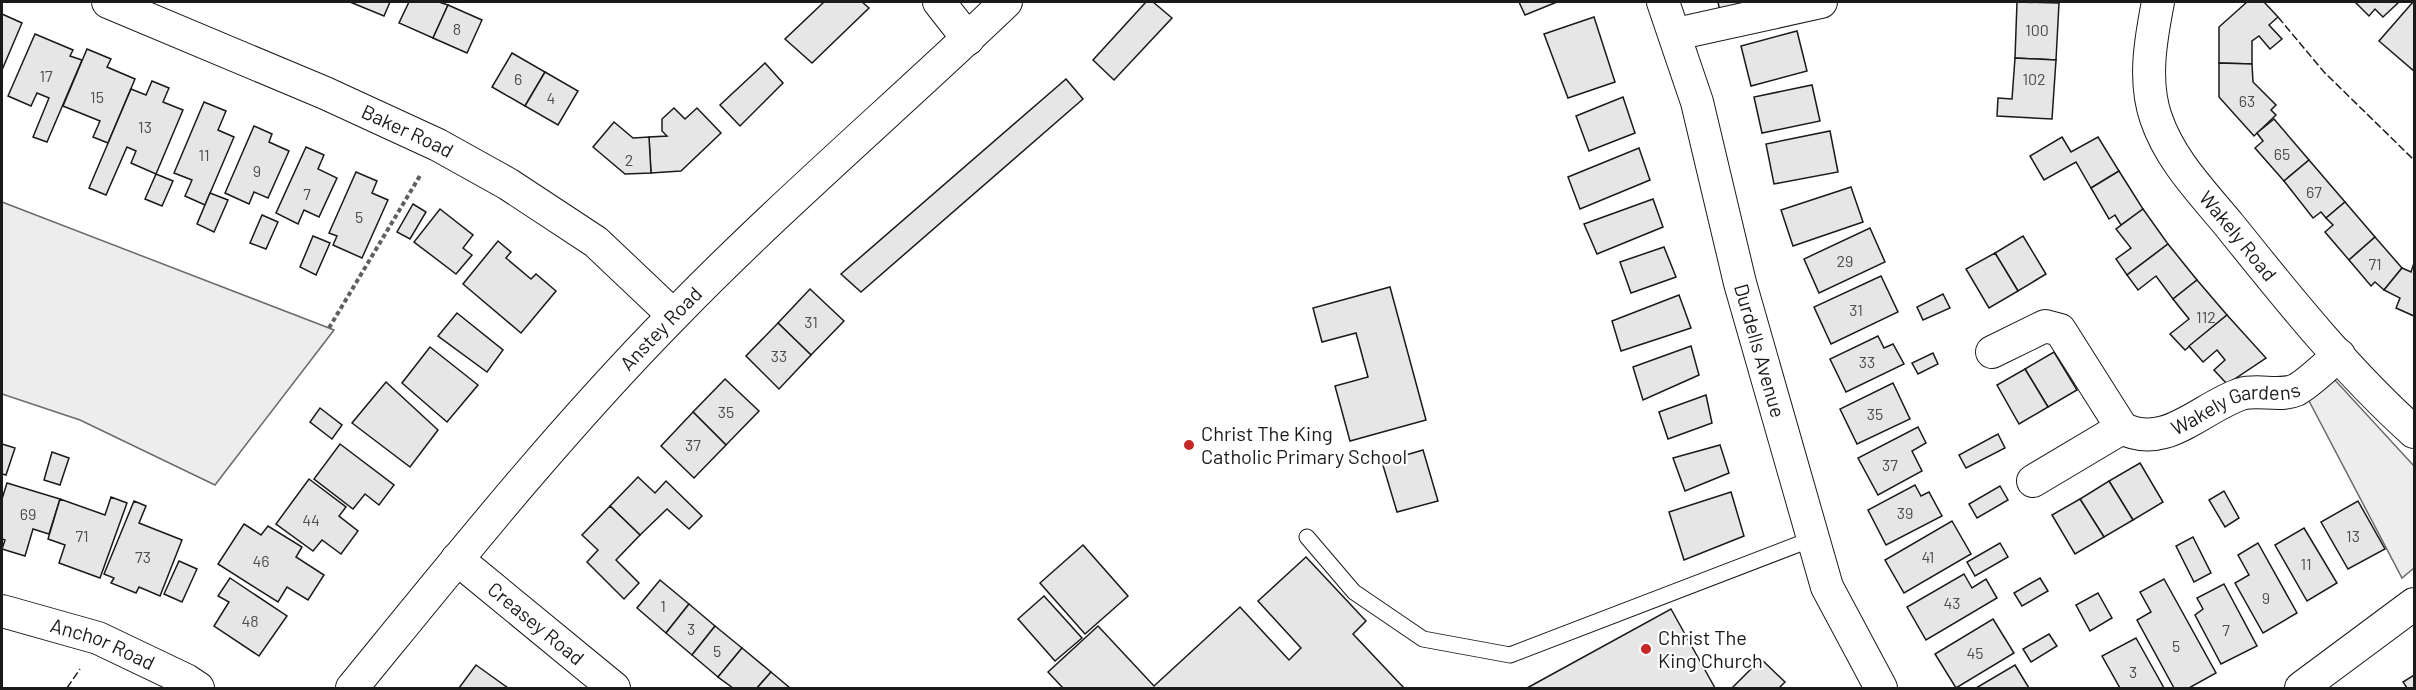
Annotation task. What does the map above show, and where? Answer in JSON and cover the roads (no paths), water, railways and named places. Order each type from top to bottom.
[{"type":"street","name":"Baker Road","points":[[108,2],[314,89],[438,145],[508,184],[596,242],[673,315]]},
{"type":"street","points":[[939,2],[968,39]]},
{"type":"street","name":"Anstey Road","points":[[352,688],[457,559],[614,378],[673,315],[836,158],[1006,2]]},
{"type":"street","name":"Durdells Avenue","points":[[1663,2],[1676,34],[1697,102],[1740,283],[1827,587],[1881,688]]},
{"type":"street","points":[[1676,34],[1821,2]]},
{"type":"street","name":"Wakely Road","points":[[2158,2],[2151,38],[2149,72],[2155,118],[2175,158],[2248,249],[2339,355],[2415,432]]},
{"type":"street","points":[[1992,352],[2045,326],[2060,330],[2122,428],[2033,481]]},
{"type":"street","name":"Wakely Gardens","points":[[2122,428],[2136,436],[2159,436],[2240,394],[2295,390],[2339,355]]},
{"type":"street","name":"Creasey Road","points":[[457,559],[614,688]]},
{"type":"street","points":[[2301,688],[2415,604]]},
{"type":"street","name":"Anchor Road","points":[[2,611],[98,638],[198,688]]},
{"type":"lane","points":[[1307,537],[1354,592],[1424,639],[1510,655],[1812,539]]},
{"type":"place","name":"Christ The King Catholic Primary School","points":[[1189,445]]},
{"type":"place","name":"Christ The King Church","points":[[1646,649]]}]
